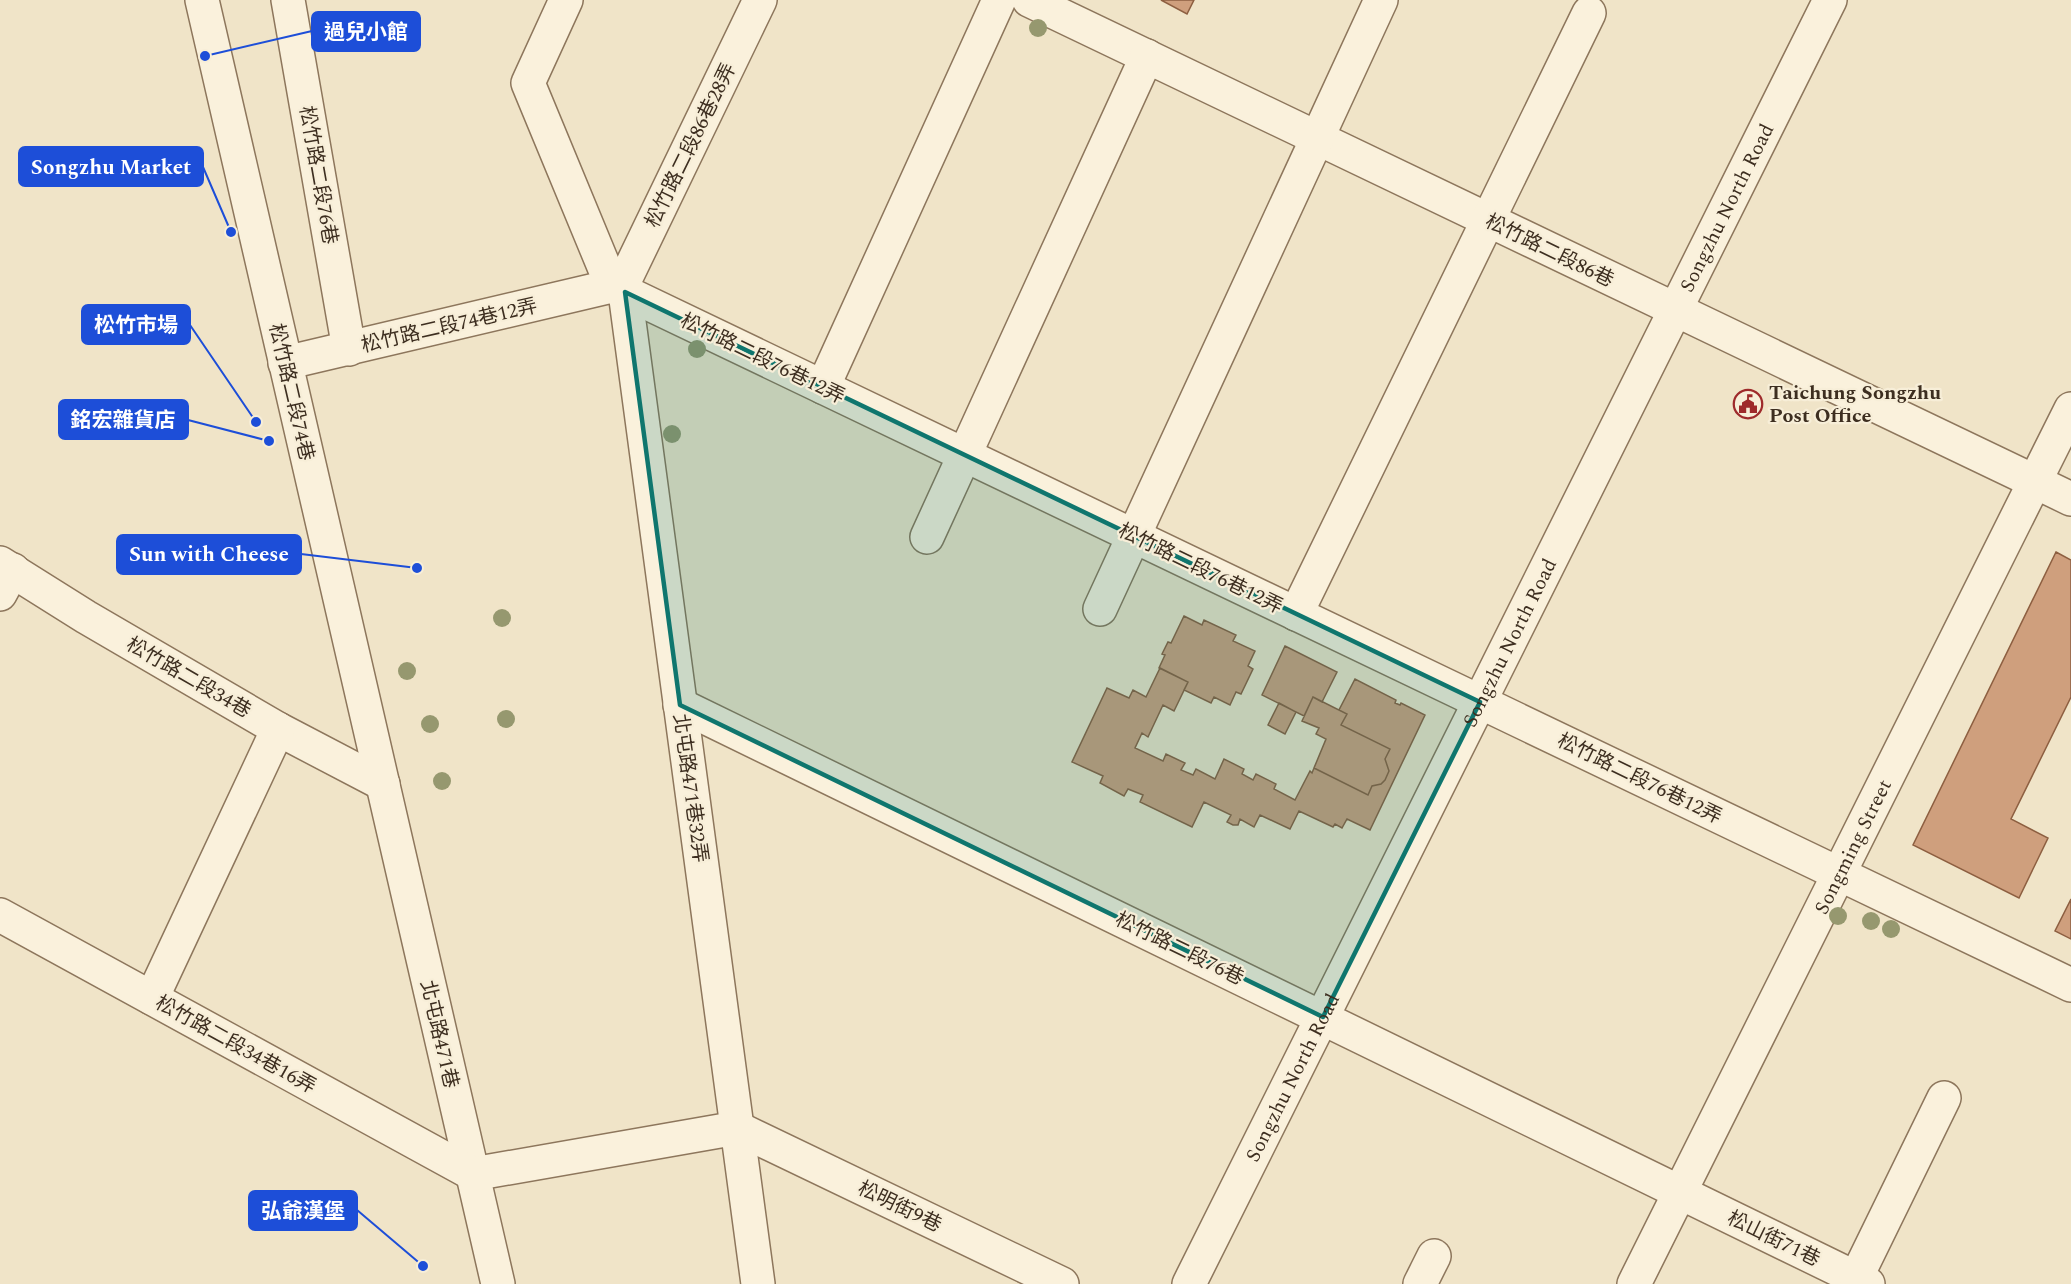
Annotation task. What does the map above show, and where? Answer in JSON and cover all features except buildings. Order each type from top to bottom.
[{"type":"street","name":"松竹路二段74巷","points":[[202,0],[383,784]]},
{"type":"street","name":"松竹路二段76巷","points":[[288,0],[349,349]]},
{"type":"street","points":[[566,0],[528,83],[619,289]]},
{"type":"street","name":"松竹路二段86巷28弄","points":[[619,289],[760,0]]},
{"type":"street","points":[[823,387],[999,0]]},
{"type":"street","name":"松竹路二段86巷","points":[[1029,0],[2071,499]]},
{"type":"street","points":[[1100,609],[1381,0]]},
{"type":"street","name":"Songzhu North Road","points":[[1189,1284],[1830,0]]},
{"type":"street","points":[[1296,614],[1589,13]]},
{"type":"street","points":[[927,537],[1147,56]]},
{"type":"street","name":"松竹路二段74巷12弄","points":[[285,363],[619,289]]},
{"type":"street","name":"松竹路二段76巷12弄","points":[[619,289],[2071,985]]},
{"type":"street","name":"北屯路471巷32弄","points":[[619,289],[680,705],[758,1284]]},
{"type":"street","name":"Songming Street","points":[[1634,1284],[2071,409]]},
{"type":"street","name":"松竹路二段34巷","points":[[4,576],[86,617],[278,729],[383,784]]},
{"type":"street","name":"松竹路二段76巷","points":[[680,705],[1680,1192]]},
{"type":"street","points":[[152,998],[278,729]]},
{"type":"street","name":"北屯路471巷","points":[[383,784],[498,1284]]},
{"type":"street","name":"松竹路二段34巷16弄","points":[[0,915],[472,1174]]},
{"type":"street","points":[[1862,1281],[1944,1098]]},
{"type":"street","points":[[472,1174],[737,1128]]},
{"type":"street","name":"松明街9巷","points":[[737,1128],[1062,1284]]},
{"type":"street","name":"松山街71巷","points":[[1680,1192],[1862,1281]]},
{"type":"highlighted area","points":[[625,292],[1480,702],[1323,1017],[680,705]]},
{"type":"place","name":"過兒小館","points":[[205,56]]},
{"type":"place","name":"Songzhu Market","points":[[231,232]]},
{"type":"place","name":"Taichung Songzhu Post Office","points":[[1748,404]]},
{"type":"place","name":"松竹市場","points":[[256,422]]},
{"type":"place","name":"銘宏雜貨店","points":[[269,441]]},
{"type":"place","name":"Sun with Cheese","points":[[417,568]]},
{"type":"place","name":"弘爺漢堡","points":[[423,1266]]}]
